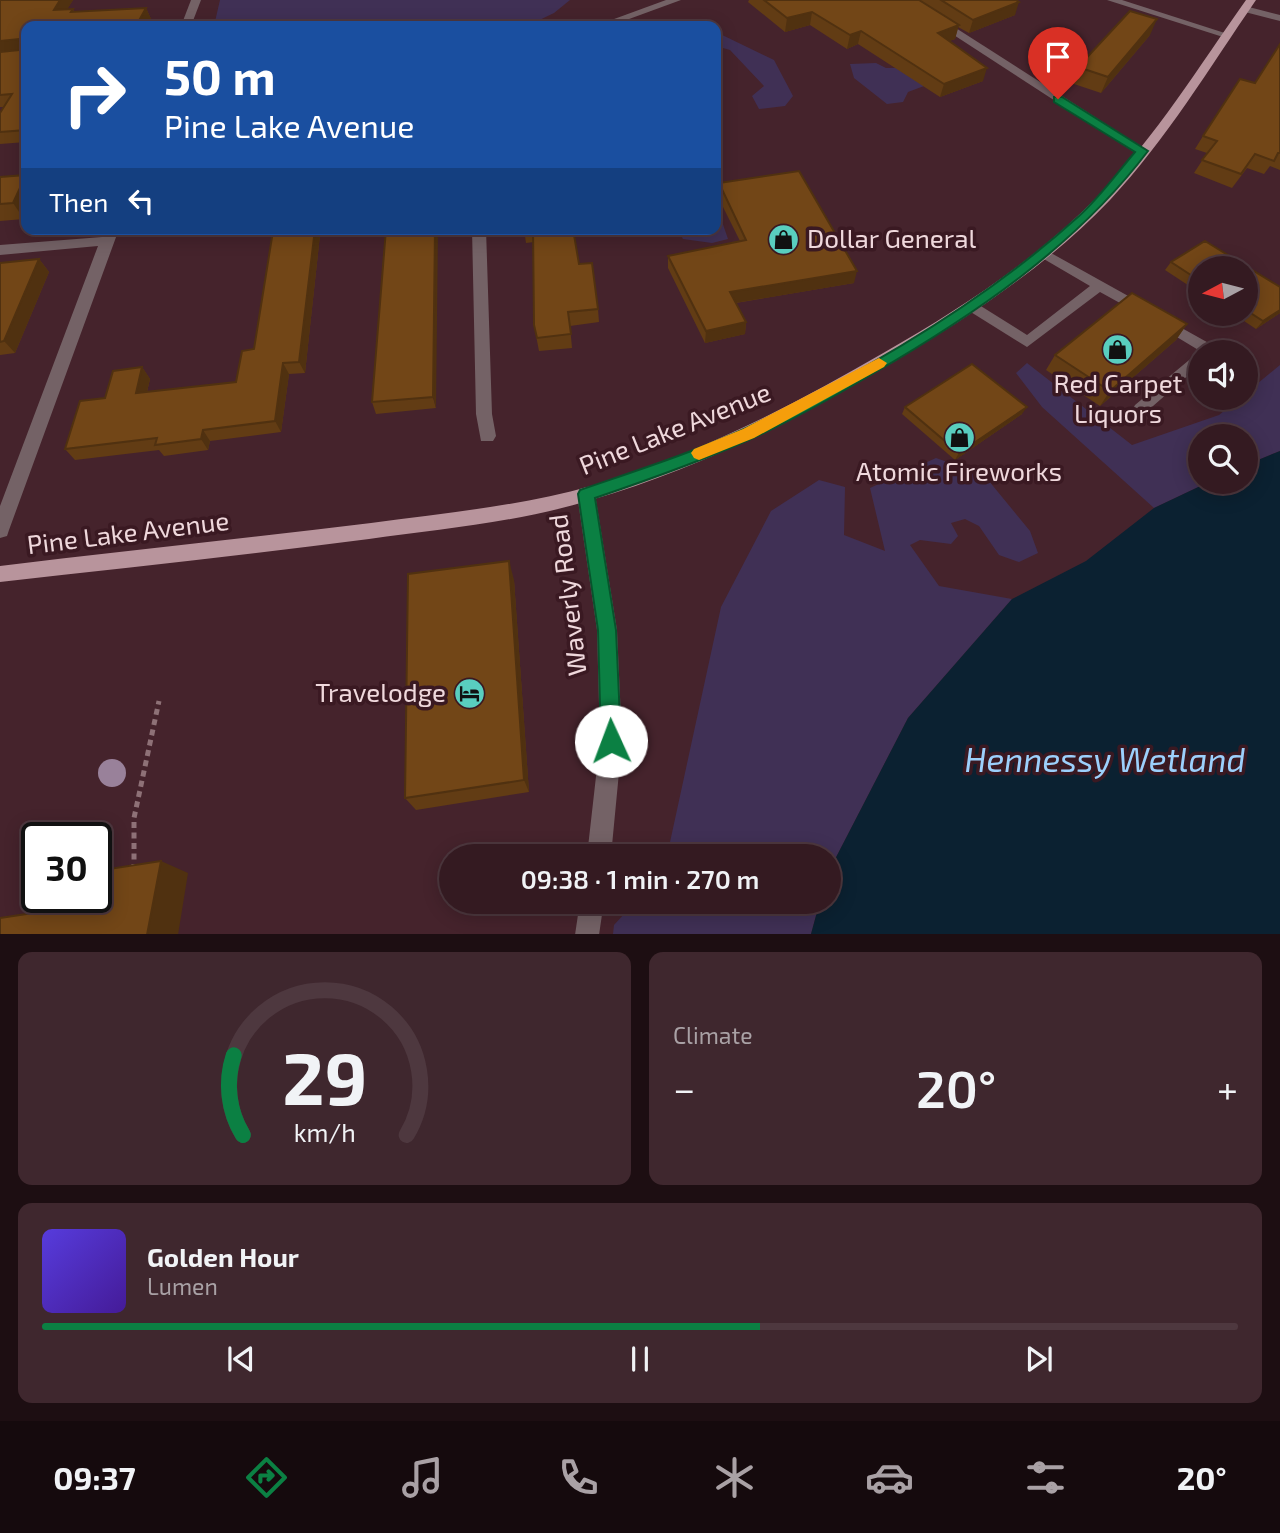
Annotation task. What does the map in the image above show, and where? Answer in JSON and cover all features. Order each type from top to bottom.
[{"type":"main road","name":"Pine Lake Avenue","points":[[0,575],[426,524],[586,494],[652,472],[749,433],[827,393],[926,336],[971,306],[1085,218],[1142,151],[1248,4]]},
{"type":"street","points":[[188,21],[196,0]]},
{"type":"street","points":[[615,21],[676,0]]},
{"type":"street","points":[[905,0],[1142,151]]},
{"type":"street","points":[[1248,4],[1280,18]]},
{"type":"street","points":[[0,250],[110,235],[0,530]]},
{"type":"street","points":[[479,235],[484,414],[487,436]]},
{"type":"street","name":"Waverly Road","points":[[586,494],[607,630],[611,741],[600,844]]},
{"type":"street","points":[[587,934],[590,914]]},
{"type":"lane","points":[[1112,0],[1226,35]]},
{"type":"lane","points":[[1042,252],[1194,340]]},
{"type":"lane","points":[[971,306],[1027,342],[1100,285]]},
{"type":"lane","points":[[1140,409],[1188,367]]},
{"type":"path","points":[[133,881],[134,818],[159,701]]},
{"type":"shaded area","points":[[220,0],[570,0],[554,13],[537,21],[215,21]]},
{"type":"shaded area","points":[[721,34],[774,60],[793,96],[785,106],[759,109],[752,96],[764,86],[730,50],[721,47]]},
{"type":"shaded area","points":[[876,63],[886,68],[918,68],[924,86],[908,92],[903,102],[887,104],[854,78],[850,64]]},
{"type":"shaded area","points":[[721,219],[728,239],[712,243],[683,239],[681,235],[721,235]]},
{"type":"shaded area","points":[[1027,363],[1132,445],[1188,426],[1188,492],[1154,508],[1042,407],[1016,373]]},
{"type":"shaded area","points":[[1280,365],[1280,451],[1258,460],[1258,424],[1193,424],[1219,415],[1225,410],[1258,410],[1258,383]]},
{"type":"shaded area","points":[[936,458],[984,475],[1030,531],[1038,553],[1019,562],[999,555],[979,526],[965,519],[951,523],[958,536],[951,544],[920,540],[910,545],[939,586],[1012,599],[908,718],[841,848],[841,844],[670,844],[721,607],[771,511],[819,480],[845,487],[844,535],[885,551],[870,488]]},
{"type":"shaded area","points":[[624,914],[816,914],[811,934],[613,934],[614,925]]},
{"type":"water","name":"Hennessy Wetland","points":[[1280,451],[1280,934],[811,934],[816,914],[841,914],[841,848],[908,718],[1012,599],[1086,561],[1154,508],[1188,492],[1188,494],[1258,494],[1258,460]]},
{"type":"building","points":[[0,0],[60,0],[54,10],[73,9],[71,12],[146,8],[139,21],[21,21],[21,45],[19,39],[0,41]]},
{"type":"building","points":[[764,0],[919,0],[959,25],[938,33],[987,68],[944,84],[861,31],[850,35],[812,12],[787,18]]},
{"type":"building","points":[[941,0],[1016,0],[1019,2],[973,20]]},
{"type":"building","points":[[1130,11],[1157,19],[1108,77],[1078,67]]},
{"type":"building","points":[[1280,44],[1280,153],[1274,161],[1255,154],[1241,174],[1202,160],[1217,141],[1203,136],[1240,79],[1255,83]]},
{"type":"building","points":[[21,49],[21,130],[0,132],[0,113],[12,94],[0,95],[0,52]]},
{"type":"building","points":[[799,171],[857,271],[730,292],[746,322],[706,331],[668,256],[746,240],[721,183]]},
{"type":"building","points":[[21,175],[21,186],[13,203],[0,204],[0,177]]},
{"type":"building","points":[[272,235],[314,235],[299,362],[283,363],[275,421],[203,430],[201,439],[155,445],[157,438],[65,449],[80,401],[105,398],[113,371],[142,367],[136,393],[236,382],[242,351],[254,349]]},
{"type":"building","points":[[386,235],[435,235],[433,397],[372,402]]},
{"type":"building","points":[[533,235],[574,235],[579,264],[592,263],[598,309],[568,312],[571,334],[537,338],[534,325]]},
{"type":"building","points":[[1205,241],[1229,256],[1188,256],[1188,273],[1171,262]]},
{"type":"building","points":[[39,259],[4,341],[0,342],[0,263]]},
{"type":"building","points":[[1258,274],[1280,287],[1280,310],[1263,321],[1258,318]]},
{"type":"building","name":"Red Carpet Liquors","points":[[1132,293],[1187,324],[1110,391],[1055,355]]},
{"type":"building","name":"Atomic Fireworks","points":[[972,364],[1027,407],[959,453],[905,407]]},
{"type":"building","name":"Travelodge","points":[[509,561],[524,780],[405,798],[408,574]]},
{"type":"building","points":[[161,861],[147,934],[0,934],[0,918],[33,913],[112,913],[112,869]]},
{"type":"slow traffic","points":[[699,453],[749,433],[879,363]]},
{"type":"place","name":"Dollar General","points":[[784,239]]},
{"type":"place","name":"Red Carpet Liquors","points":[[1118,349]]},
{"type":"place","name":"Atomic Fireworks","points":[[959,437]]},
{"type":"place","name":"Travelodge","points":[[469,693]]},
{"type":"route","points":[[611,741],[607,630],[586,494],[652,472],[749,433],[827,393],[937,330],[1016,273],[1085,218],[1142,151],[1058,99]]}]
